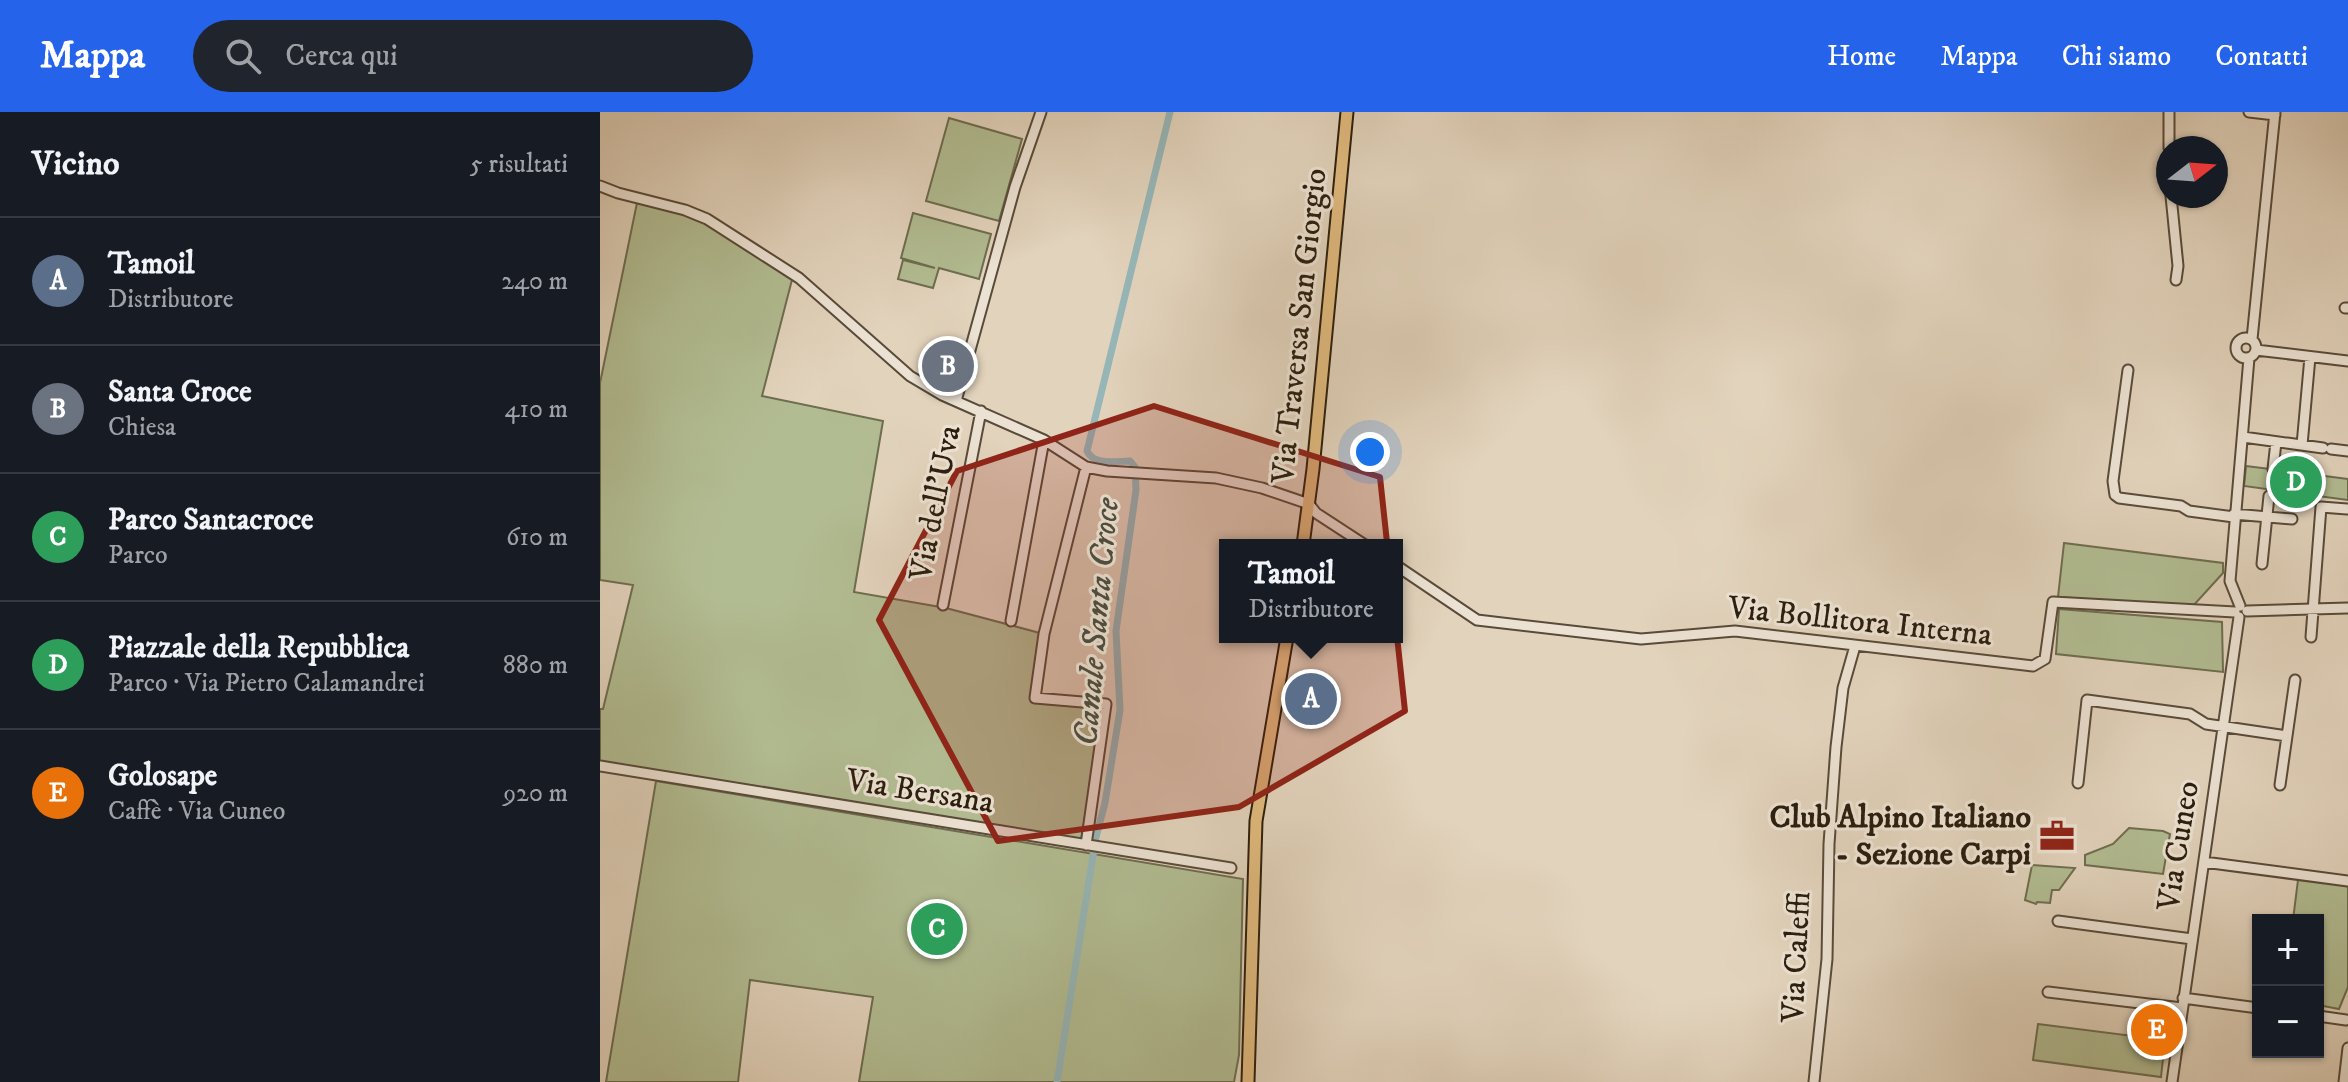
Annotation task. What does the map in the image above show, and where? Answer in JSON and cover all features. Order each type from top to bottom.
[{"type":"main road","name":"Via Traversa San Giorgio","points":[[1304,539],[1347,112]]},
{"type":"main road","points":[[1246,1082],[1256,821],[1286,643]]},
{"type":"street","points":[[956,401],[1015,187],[1041,112]]},
{"type":"street","points":[[2169,112],[2169,136]]},
{"type":"street","points":[[2240,612],[2230,581],[2247,383],[2246,339],[2254,317],[2275,114],[2249,112]]},
{"type":"street","points":[[600,186],[707,219],[799,278],[910,376],[956,401],[1044,440],[1086,467],[1232,481],[1309,504],[1316,513],[1356,539]]},
{"type":"street","points":[[2172,208],[2178,266],[2176,280]]},
{"type":"street","points":[[2246,339],[2235,347],[2248,355],[2348,361]]},
{"type":"street","points":[[2302,445],[2310,357]]},
{"type":"street","points":[[2128,370],[2113,481],[2115,495],[2181,506],[2189,511],[2292,519]]},
{"type":"street","name":"Via dell'Uva","points":[[943,605],[981,411]]},
{"type":"street","points":[[2243,437],[2348,451]]},
{"type":"street","points":[[1011,621],[1044,440]]},
{"type":"street","points":[[2273,469],[2276,442]]},
{"type":"street","points":[[1086,467],[1044,634],[1035,698],[1106,704],[1087,845]]},
{"type":"street","points":[[2262,564],[2269,496]]},
{"type":"street","points":[[2311,637],[2321,507],[2347,509]]},
{"type":"street","name":"Via Bollitora Interna","points":[[1403,570],[1477,620],[1641,639],[1735,631],[2035,665],[2045,659],[2053,602],[2240,612],[2348,608]]},
{"type":"street","name":"Via Cuneo","points":[[2176,1082],[2183,1003],[2240,612]]},
{"type":"street","name":"Via Caleffi","points":[[1814,1082],[1827,959],[1829,844],[1836,747],[1843,688],[1855,646]]},
{"type":"street","points":[[2280,785],[2295,680]]},
{"type":"street","points":[[2078,783],[2087,700],[2190,714],[2206,724],[2287,736]]},
{"type":"street","name":"Via Bersana","points":[[600,766],[1231,868]]},
{"type":"street","points":[[2204,862],[2348,881]]},
{"type":"street","points":[[2058,921],[2192,939]]},
{"type":"street","points":[[2048,992],[2252,1008]]},
{"type":"street","points":[[2324,1017],[2347,1021]]},
{"type":"street","points":[[2345,1081],[2348,1048]]},
{"type":"highlighted area","points":[[1154,406],[1380,477],[1405,711],[1239,807],[998,841],[879,620],[957,471]]},
{"type":"green space","points":[[949,118],[1022,139],[999,221],[926,201]]},
{"type":"green space","points":[[638,198],[673,205],[794,272],[762,396],[883,421],[854,592],[946,608],[1040,633],[1031,702],[1103,709],[1081,840],[600,764],[600,709],[603,709],[633,585],[600,580],[600,383]]},
{"type":"green space","points":[[913,213],[991,234],[979,279],[939,268],[933,288],[898,279],[903,260],[935,268],[901,258]]},
{"type":"green space","points":[[2246,466],[2348,479],[2348,500],[2244,486]]},
{"type":"green space","points":[[2064,543],[2223,563],[2223,573],[2193,606],[2058,597]]},
{"type":"green space","points":[[2059,609],[2222,622],[2223,672],[2056,654]]},
{"type":"green space","points":[[656,781],[1243,879],[1239,1055],[1234,1082],[859,1082],[873,997],[750,980],[738,1082],[606,1082]]},
{"type":"green space","points":[[2129,828],[2170,834],[2163,874],[2085,865],[2085,855],[2113,844]]},
{"type":"green space","points":[[2032,865],[2075,868],[2059,890],[2052,890],[2050,903],[2036,904],[2025,900]]},
{"type":"green space","points":[[2299,872],[2348,878],[2348,987],[2339,1009],[2324,1006],[2324,914],[2294,914]]},
{"type":"green space","points":[[2038,1024],[2165,1040],[2161,1077],[2033,1060]]},
{"type":"waterway","name":"Canale Santa Croce","points":[[1057,1082],[1096,837],[1105,803],[1120,710],[1116,631],[1136,490],[1135,467],[1130,461],[1100,461],[1087,451],[1170,112]]},
{"type":"place","name":"Santa Croce","points":[[948,366]]},
{"type":"place","name":"Piazzale della Repubblica","points":[[2296,482]]},
{"type":"place","name":"Tamoil","points":[[1311,699]]},
{"type":"place","name":"Club Alpino Italiano - Sezione Carpi","points":[[2057,836]]},
{"type":"place","name":"Parco Santacroce","points":[[937,929]]},
{"type":"place","name":"Golosape","points":[[2157,1030]]}]
